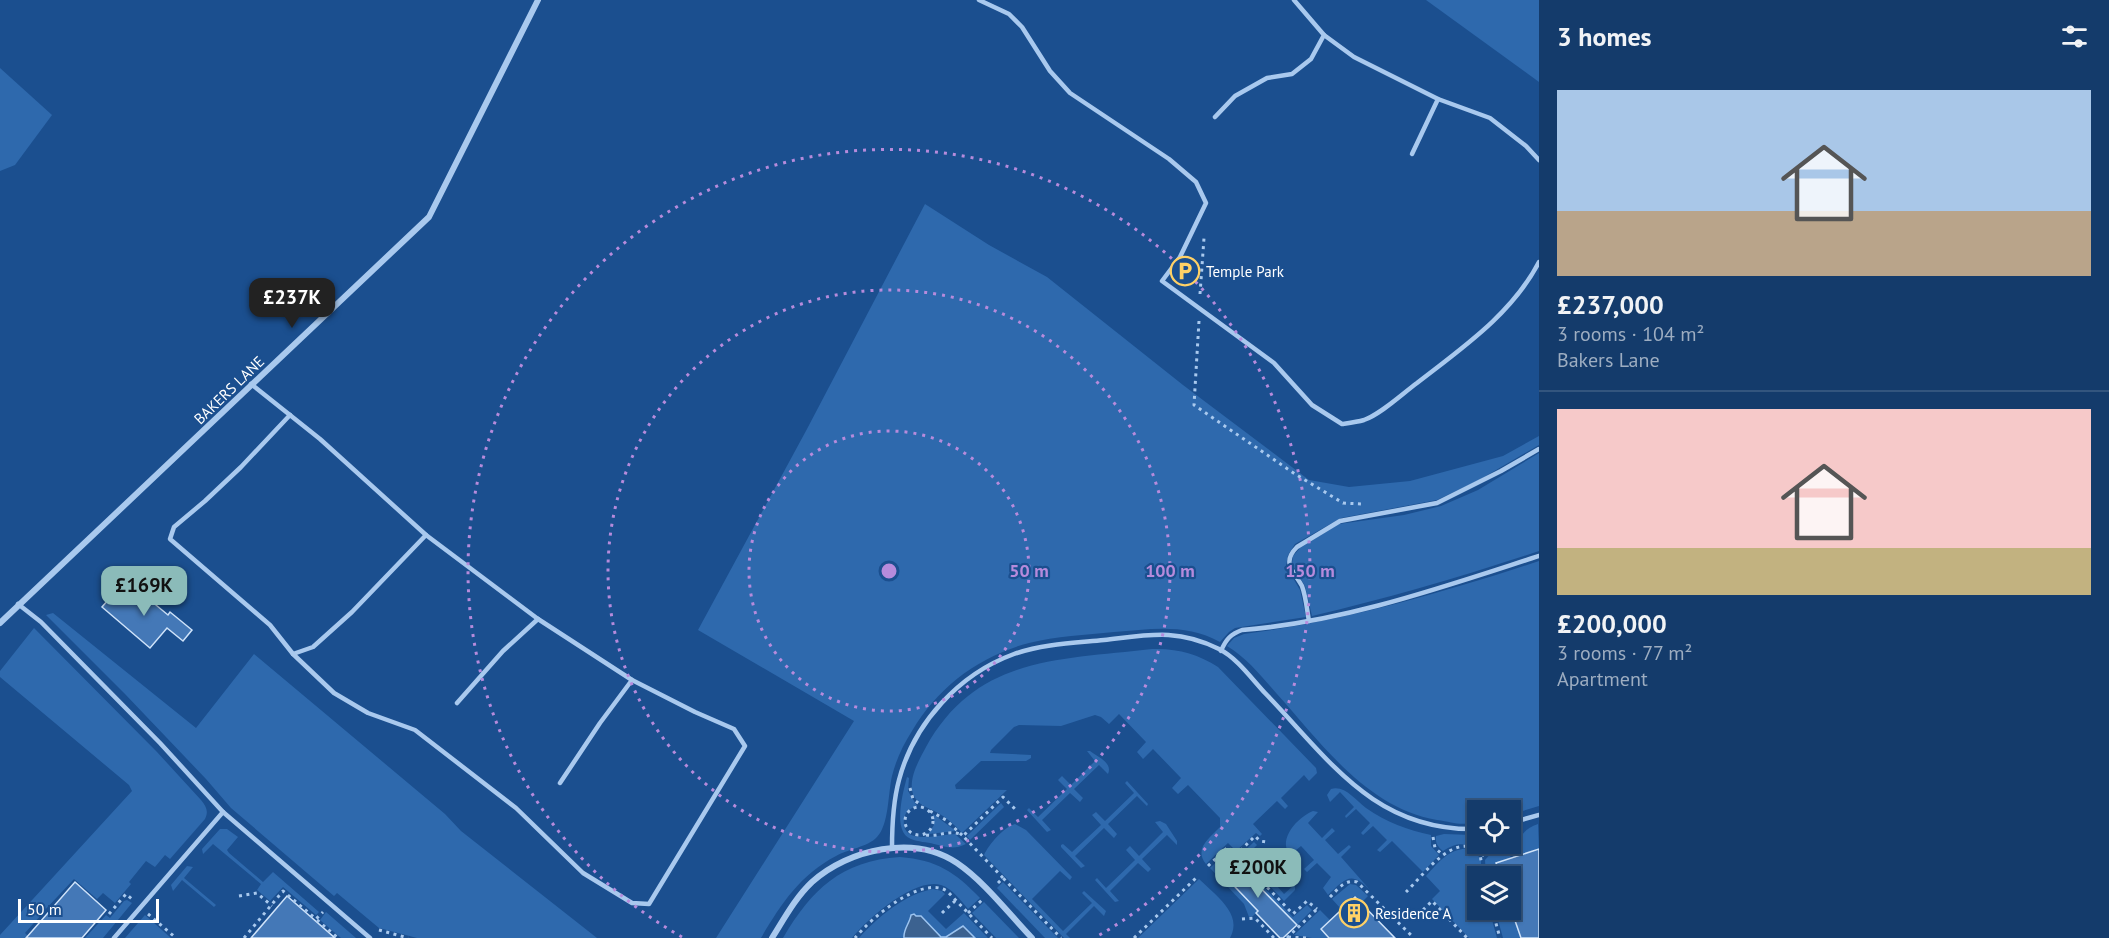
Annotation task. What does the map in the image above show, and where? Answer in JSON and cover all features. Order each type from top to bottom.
[{"type":"street","name":"BAKERS LANE","points":[[0,623],[429,217],[538,0]]},
{"type":"street","points":[[772,938],[799,896],[821,875],[850,858],[892,848],[935,853],[959,864],[1032,938]]},
{"type":"lane","points":[[979,0],[1009,15],[1022,27],[1050,71],[1070,93],[1169,159],[1196,182],[1206,203],[1180,257],[1162,281],[1274,363],[1312,405],[1342,424],[1366,419],[1466,346],[1500,314],[1528,282],[1539,262]]},
{"type":"lane","points":[[1294,0],[1324,35],[1354,57],[1438,99],[1490,118],[1526,146],[1539,160]]},
{"type":"lane","points":[[1215,117],[1235,96],[1267,78],[1292,74],[1311,59],[1324,35]]},
{"type":"lane","points":[[1412,154],[1438,99]]},
{"type":"lane","points":[[251,384],[290,415],[426,535],[538,619],[632,680],[734,729],[745,746],[649,904],[632,903],[583,873],[516,808],[415,730],[368,713],[334,693],[293,654],[270,625],[170,539],[174,527],[242,467],[290,415]]},
{"type":"lane","points":[[1309,621],[1301,586],[1290,567],[1291,552],[1297,547],[1340,520],[1437,503],[1539,449]]},
{"type":"lane","points":[[293,654],[313,647],[352,612],[426,535]]},
{"type":"lane","points":[[1221,651],[1233,633],[1309,621],[1388,602],[1539,556]]},
{"type":"lane","points":[[18,604],[41,622],[153,735],[223,812],[370,938]]},
{"type":"lane","points":[[457,703],[503,651],[538,619]]},
{"type":"lane","points":[[892,848],[899,781],[914,740],[955,690],[982,670],[1030,649],[1156,635],[1181,635],[1221,651],[1243,669],[1362,793],[1390,811],[1435,826],[1467,828]]},
{"type":"lane","points":[[560,783],[632,680]]},
{"type":"lane","points":[[114,938],[223,812]]},
{"type":"lane","points":[[1521,821],[1539,815]]},
{"type":"path","points":[[1200,298],[1204,238]]},
{"type":"path","points":[[1199,310],[1194,405],[1295,474],[1343,503],[1366,504]]},
{"type":"path","points":[[910,784],[914,799],[942,817],[962,835],[1061,938]]},
{"type":"path","points":[[962,835],[1003,797],[1015,809]]},
{"type":"path","points":[[924,807],[911,809],[905,819],[909,831],[921,835],[935,836],[951,832],[962,835]]},
{"type":"path","points":[[921,835],[930,832],[932,828],[933,818],[929,810]]},
{"type":"path","points":[[1435,826],[1433,843],[1443,855]]},
{"type":"path","points":[[1236,855],[1256,836],[1260,841],[1266,842]]},
{"type":"path","points":[[1406,892],[1450,849],[1465,846],[1476,849],[1482,856],[1483,866]]},
{"type":"path","points":[[1208,866],[1228,847],[1293,914],[1307,901],[1317,909],[1287,938]]},
{"type":"path","points":[[1134,938],[1197,877]]},
{"type":"path","points":[[995,886],[1003,878]]},
{"type":"path","points":[[1330,897],[1346,882],[1352,880],[1357,882],[1414,938]]},
{"type":"path","points":[[855,938],[889,907],[927,887],[936,887],[944,889],[992,938]]},
{"type":"path","points":[[244,938],[284,891],[338,938]]},
{"type":"path","points":[[239,896],[257,893],[272,906]]},
{"type":"path","points":[[109,914],[126,894],[134,901]]},
{"type":"path","points":[[942,913],[956,900]]},
{"type":"path","points":[[968,913],[982,900]]},
{"type":"path","points":[[1423,910],[1432,901],[1467,938]]},
{"type":"path","points":[[316,920],[324,911]]},
{"type":"path","points":[[147,913],[176,938]]},
{"type":"path","points":[[1242,919],[1255,918],[1274,938]]},
{"type":"path","points":[[1495,920],[1500,938]]},
{"type":"path","points":[[1287,938],[1306,938]]},
{"type":"shaded area","points":[[1426,0],[1539,0],[1539,82]]},
{"type":"shaded area","points":[[0,68],[52,115],[15,165],[0,171]]},
{"type":"shaded area","points":[[925,204],[989,245],[1047,277],[1183,385],[1309,480],[1349,487],[1410,481],[1503,456],[1539,436],[1539,445],[1479,480],[1437,500],[1341,518],[1295,544],[1288,555],[1286,566],[1300,590],[1306,617],[1235,628],[1220,642],[1194,632],[1168,629],[1050,639],[1011,649],[977,665],[947,687],[922,715],[909,736],[894,770],[884,825],[877,837],[836,856],[812,872],[792,891],[761,938],[716,938],[854,721],[698,630]]},
{"type":"shaded area","points":[[1539,453],[1539,551],[1426,586],[1312,616],[1305,586],[1292,564],[1293,556],[1300,548],[1339,524],[1404,515],[1441,506],[1478,490]]},
{"type":"shaded area","points":[[1539,561],[1539,806],[1521,812],[1521,800],[1467,800],[1467,824],[1457,824],[1412,813],[1389,802],[1367,788],[1329,753],[1254,668],[1227,646],[1234,638],[1244,634],[1356,614]]},
{"type":"shaded area","points":[[53,613],[196,728],[254,654],[445,814],[461,831],[597,938],[417,938],[379,928],[337,893],[334,896],[231,808],[125,694],[46,615]]},
{"type":"shaded area","points":[[34,628],[157,752],[201,800],[207,813],[205,819],[170,859],[165,855],[155,867],[146,861],[115,903],[103,893],[97,899],[74,879],[43,912],[37,906],[35,908],[41,915],[25,933],[30,938],[0,938],[0,935],[132,791],[129,785],[0,677],[0,671]]},
{"type":"shaded area","points":[[1152,649],[1187,653],[1218,667],[1316,768],[1317,773],[1309,781],[1304,775],[1281,798],[1288,806],[1285,809],[1277,801],[1253,824],[1262,834],[1260,836],[1256,833],[1236,851],[1228,843],[1206,864],[1202,858],[1202,848],[1220,827],[1220,818],[1188,785],[1178,794],[1172,788],[1181,778],[1153,749],[1143,759],[1137,752],[1146,742],[1119,714],[1109,724],[1095,715],[1061,726],[1019,725],[1014,727],[990,753],[1031,755],[1031,758],[1026,761],[981,761],[955,785],[956,789],[1007,790],[962,833],[948,819],[920,804],[915,798],[912,782],[923,752],[947,717],[970,694],[996,678],[1024,668],[1085,656]]},
{"type":"shaded area","points":[[1087,751],[1107,763],[1108,774],[1099,765],[1074,789],[1083,798],[1080,802],[1070,793],[1042,820],[1051,830],[1047,832],[1027,810],[1029,808],[1038,817],[1067,789],[1058,780],[1062,776],[1071,785],[1095,761]]},
{"type":"shaded area","points":[[907,777],[909,778],[908,791],[917,806],[908,811],[904,819],[908,833],[923,837],[955,834],[966,844],[947,847],[914,840],[905,835],[900,820],[900,811]]},
{"type":"shaded area","points":[[1127,781],[1148,804],[1147,806],[1137,796],[1108,824],[1117,834],[1114,838],[1104,828],[1075,856],[1085,866],[1081,868],[1061,845],[1063,844],[1072,852],[1101,825],[1092,815],[1096,812],[1105,821],[1134,793],[1125,783]]},
{"type":"shaded area","points":[[1331,789],[1345,791],[1366,808],[1389,821],[1431,835],[1431,846],[1439,855],[1423,872],[1392,841],[1380,852],[1377,850],[1387,840],[1373,826],[1363,835],[1361,833],[1370,823],[1356,809],[1346,818],[1345,816],[1354,807],[1340,792],[1330,802],[1327,795]]},
{"type":"shaded area","points":[[1001,803],[1004,807],[970,840],[967,836]]},
{"type":"shaded area","points":[[1313,811],[1318,812],[1308,823],[1322,838],[1332,828],[1335,831],[1325,840],[1338,854],[1349,845],[1351,847],[1341,857],[1370,890],[1358,880],[1348,879],[1328,895],[1323,888],[1331,877],[1317,863],[1307,872],[1304,869],[1314,860],[1301,846],[1290,855],[1286,842],[1291,829],[1301,818]]},
{"type":"shaded area","points":[[933,814],[956,831],[928,834],[934,825]]},
{"type":"shaded area","points":[[1160,821],[1166,824],[1177,841],[1177,845],[1167,835],[1142,859],[1151,869],[1148,872],[1138,863],[1110,891],[1119,901],[1115,902],[1095,880],[1097,878],[1106,888],[1135,860],[1126,850],[1130,846],[1139,856],[1163,832],[1155,822]]},
{"type":"shaded area","points":[[1015,824],[1026,830],[1072,877],[1070,880],[1060,871],[1032,899],[1063,931],[1092,903],[1082,893],[1084,891],[1106,911],[1104,916],[1094,906],[1066,934],[1070,938],[1064,938],[984,855],[997,836]]},
{"type":"shaded area","points":[[1538,824],[1539,849],[1521,854],[1521,837],[1528,829]]},
{"type":"shaded area","points":[[220,829],[227,829],[238,837],[227,850],[263,882],[273,872],[319,912],[316,915],[283,887],[270,901],[257,890],[261,884],[213,844],[203,854],[202,849]]},
{"type":"shaded area","points":[[1467,835],[1467,845],[1455,845],[1443,851],[1437,845],[1436,836]]},
{"type":"shaded area","points":[[1254,842],[1257,845],[1247,855],[1266,874],[1276,865],[1281,869],[1271,879],[1284,894],[1295,884],[1295,890],[1284,901],[1240,855]]},
{"type":"shaded area","points":[[1467,848],[1467,854],[1477,854],[1481,860],[1481,866],[1467,866],[1467,920],[1492,920],[1497,938],[1469,938],[1432,899],[1440,891],[1426,876],[1449,854]]},
{"type":"shaded area","points":[[1228,851],[1293,917],[1307,905],[1312,910],[1284,938],[1296,925],[1230,856],[1217,868],[1258,911],[1253,916],[1249,917],[1244,904],[1210,868]]},
{"type":"shaded area","points":[[1490,854],[1509,854],[1511,858],[1496,863],[1497,866],[1485,866],[1485,860]]},
{"type":"shaded area","points":[[900,857],[935,864],[953,874],[980,898],[968,909],[949,889],[941,885],[930,884],[918,887],[892,901],[852,938],[783,938],[805,905],[830,881],[861,864]]},
{"type":"shaded area","points":[[187,866],[193,867],[184,878],[216,905],[214,907],[182,880],[173,891],[171,885]]},
{"type":"shaded area","points":[[1199,879],[1219,898],[1230,913],[1233,929],[1230,938],[1138,938]]},
{"type":"shaded area","points":[[1003,882],[1058,938],[1045,938],[997,888]]},
{"type":"shaded area","points":[[1350,884],[1356,885],[1368,896],[1361,903],[1354,896],[1341,909],[1332,899]]},
{"type":"shaded area","points":[[933,889],[945,894],[928,911],[946,929],[964,913],[988,938],[859,938],[902,901]]},
{"type":"shaded area","points":[[127,900],[132,903],[103,938],[85,938],[106,915],[110,918]]},
{"type":"shaded area","points":[[984,902],[1019,938],[996,938],[972,913]]},
{"type":"shaded area","points":[[1320,910],[1330,920],[1320,929],[1329,938],[1294,935]]},
{"type":"shaded area","points":[[326,912],[356,938],[341,938],[320,920]]},
{"type":"shaded area","points":[[145,915],[171,938],[125,938]]},
{"type":"shaded area","points":[[911,915],[921,916],[941,937],[946,937],[963,926],[975,938],[904,938]]},
{"type":"shaded area","points":[[1498,920],[1515,920],[1521,938],[1503,938]]},
{"type":"building","points":[[133,586],[168,615],[170,612],[192,630],[183,641],[167,628],[150,648],[102,607],[115,592],[123,599]]},
{"type":"building","points":[[1539,849],[1539,938],[1521,938],[1515,920],[1521,920],[1521,866],[1497,866],[1496,863]]},
{"type":"building","points":[[1229,856],[1297,925],[1283,938],[1280,938],[1256,913],[1258,911],[1217,868]]},
{"type":"building","points":[[75,882],[106,910],[82,938],[26,938]]},
{"type":"building","points":[[287,896],[335,938],[251,938]]},
{"type":"building","name":"Residence A","points":[[1355,897],[1395,938],[1329,938],[1321,929]]},
{"type":"place","name":"Temple Park","points":[[1185,271]]},
{"type":"place","name":"Residence A","points":[[1354,913]]}]
